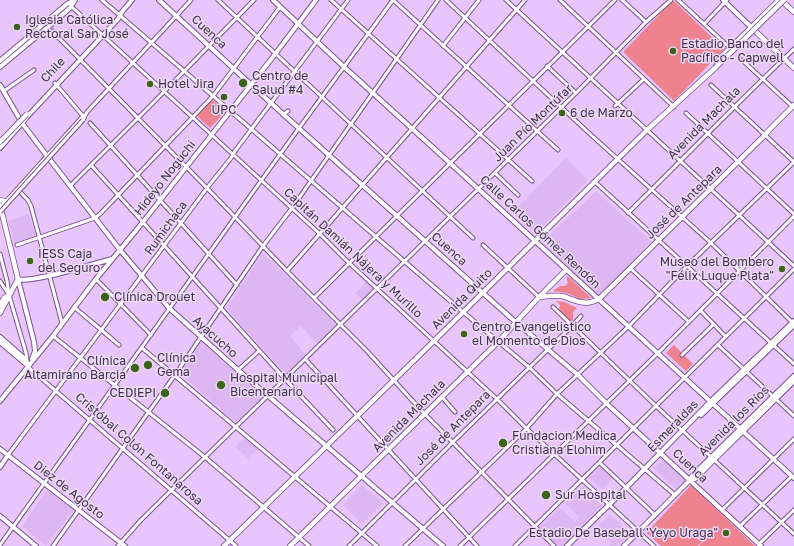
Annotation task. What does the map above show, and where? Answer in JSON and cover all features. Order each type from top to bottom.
[{"type":"main road","points":[[0,66],[70,8],[75,0]]},
{"type":"main road","points":[[0,60],[67,4],[75,0]]},
{"type":"main road","name":"Chile","points":[[0,148],[132,0]]},
{"type":"main road","name":"Cuenca","points":[[159,0],[283,115],[483,293],[578,375],[606,403],[760,545]]},
{"type":"main road","name":"Calle Carlos Gómez Rendón","points":[[274,0],[372,93],[793,477]]},
{"type":"main road","name":"Hideyo Noguchi","points":[[0,401],[276,54],[316,0]]},
{"type":"main road","points":[[781,0],[794,12]]},
{"type":"main road","name":"Avenida Quito","points":[[715,68],[721,57],[781,0]]},
{"type":"main road","name":"Avenida Quito","points":[[224,546],[483,293],[647,130],[715,68],[781,0]]},
{"type":"main road","points":[[725,1],[794,68]]},
{"type":"main road","name":"Ayacucho","points":[[0,85],[22,124],[46,156],[120,250],[169,308],[268,397],[443,546]]},
{"type":"main road","name":"Chile","points":[[0,142],[56,85]]},
{"type":"main road","name":"José de Antepara","points":[[599,299],[766,135],[771,132],[794,107]]},
{"type":"main road","name":"José de Antepara","points":[[766,135],[769,130],[794,107]]},
{"type":"main road","points":[[0,200],[6,202]]},
{"type":"main road","points":[[0,207],[35,347],[34,356],[28,367]]},
{"type":"main road","points":[[18,278],[26,280],[112,259]]},
{"type":"main road","name":"Avenida Machala","points":[[290,546],[498,342],[566,270]]},
{"type":"main road","points":[[0,313],[18,278]]},
{"type":"main road","points":[[0,305],[4,298],[9,295]]},
{"type":"main road","points":[[539,297],[558,296],[584,303],[599,299]]},
{"type":"main road","name":"Esmeraldas","points":[[570,546],[711,403],[794,323]]},
{"type":"main road","name":"Cristóbal Colón Fontanarosa","points":[[0,337],[24,358],[28,367]]},
{"type":"main road","name":"Cristóbal Colón Fontanarosa","points":[[0,342],[28,367]]},
{"type":"main road","name":"Avenida los Ríos","points":[[625,546],[690,480],[695,479],[794,376]]},
{"type":"main road","name":"Avenida los Ríos","points":[[774,398],[794,381]]},
{"type":"main road","name":"Diez de Agosto","points":[[0,449],[119,544],[125,546]]},
{"type":"main road","name":"Rumichaca","points":[[0,467],[8,455]]},
{"type":"main road","name":"Esmeraldas","points":[[567,546],[610,506]]},
{"type":"main road","points":[[0,516],[36,546]]},
{"type":"street","points":[[102,0],[121,14],[230,111],[676,495]]},
{"type":"street","points":[[0,212],[87,112],[191,0]]},
{"type":"street","points":[[218,0],[473,238]]},
{"type":"street","points":[[70,186],[254,0]]},
{"type":"street","points":[[331,0],[532,181]]},
{"type":"street","name":"Rumichaca","points":[[8,455],[120,304],[165,247],[207,188],[348,0]]},
{"type":"street","points":[[0,545],[343,66],[393,0],[558,150]]},
{"type":"street","points":[[53,546],[175,375],[263,246],[292,208],[350,123],[438,0]]},
{"type":"street","points":[[446,0],[711,243],[794,323]]},
{"type":"street","points":[[443,46],[479,0]]},
{"type":"street","points":[[506,0],[591,78],[616,104],[647,130],[794,266]]},
{"type":"street","points":[[287,271],[525,0]]},
{"type":"street","points":[[560,0],[674,107]]},
{"type":"street","points":[[314,298],[348,262],[615,0]]},
{"type":"street","points":[[622,0],[646,22]]},
{"type":"street","name":"Juan Pío Montúfar","points":[[119,544],[141,520],[286,380],[340,325],[576,94],[646,22],[671,0]]},
{"type":"street","points":[[678,0],[730,48]]},
{"type":"street","points":[[704,24],[725,1]]},
{"type":"street","points":[[17,245],[95,218],[119,196],[164,145],[213,96],[280,7]]},
{"type":"street","name":"Capitán Damián Nájera y Murillo","points":[[73,8],[262,180],[348,262],[654,546]]},
{"type":"street","points":[[52,31],[367,351],[425,414],[509,498],[554,546]]},
{"type":"street","name":"Avenida Machala","points":[[628,213],[794,49]]},
{"type":"street","points":[[742,60],[794,107]]},
{"type":"street","points":[[547,66],[576,94]]},
{"type":"street","points":[[4,91],[34,70]]},
{"type":"street","points":[[616,104],[644,79]]},
{"type":"street","points":[[56,85],[83,118]]},
{"type":"street","points":[[405,546],[526,428],[557,394],[629,326],[794,162],[711,85]]},
{"type":"street","points":[[283,115],[288,111]]},
{"type":"street","points":[[460,546],[701,311],[739,270],[794,215],[686,113]]},
{"type":"street","points":[[0,207],[83,118]]},
{"type":"street","points":[[90,123],[237,285]]},
{"type":"street","points":[[91,165],[259,351],[333,430]]},
{"type":"street","points":[[495,173],[518,195]]},
{"type":"street","points":[[595,182],[794,364]]},
{"type":"street","points":[[17,189],[28,200],[62,323]]},
{"type":"street","points":[[483,245],[539,297]]},
{"type":"street","points":[[0,254],[9,295],[26,353],[28,367]]},
{"type":"street","points":[[630,268],[689,322]]},
{"type":"street","points":[[515,546],[794,269]]},
{"type":"street","points":[[96,279],[151,335]]},
{"type":"street","points":[[0,281],[9,295]]},
{"type":"street","points":[[74,307],[119,345]]},
{"type":"street","points":[[553,307],[683,432],[794,534]]},
{"type":"street","points":[[701,311],[726,336]]},
{"type":"street","name":"José de Antepara","points":[[349,546],[581,316]]},
{"type":"street","points":[[682,355],[714,324]]},
{"type":"street","points":[[53,336],[149,411],[265,507],[309,546]]},
{"type":"street","points":[[718,345],[794,416]]},
{"type":"street","points":[[142,348],[377,546]]},
{"type":"street","points":[[238,370],[259,351]]},
{"type":"street","points":[[306,360],[477,546]]},
{"type":"street","name":"Cristóbal Colón Fontanarosa","points":[[28,367],[236,546]]},
{"type":"street","points":[[442,397],[455,412]]},
{"type":"street","points":[[722,510],[794,439]]},
{"type":"street","points":[[600,463],[655,515]]},
{"type":"street","points":[[740,526],[793,477]]},
{"type":"street","points":[[760,545],[794,510]]},
{"type":"shaded area","name":"Estadio Banco del Pacífico - Capwell","points":[[673,0],[724,49],[674,101],[623,52]]},
{"type":"shaded area","points":[[212,100],[225,110],[225,112],[210,128],[198,117],[198,115]]},
{"type":"shaded area","points":[[566,158],[588,180],[535,234],[513,212]]},
{"type":"shaded area","points":[[596,191],[652,242],[599,296],[542,243]]},
{"type":"shaded area","points":[[29,214],[36,236],[14,243],[8,221]]},
{"type":"shaded area","points":[[263,253],[336,325],[317,344],[301,326],[290,336],[306,355],[286,374],[226,309]]},
{"type":"shaded area","points":[[567,276],[591,298],[580,299],[567,293],[553,291],[560,286],[565,286],[568,283]]},
{"type":"shaded area","points":[[367,281],[375,288],[362,300],[355,293]]},
{"type":"shaded area","points":[[556,301],[564,302],[577,308],[573,312],[573,320],[570,322],[559,311],[560,305]]},
{"type":"shaded area","name":"Hospital Municipal Bicentenario","points":[[201,342],[263,397],[236,423],[180,373]]},
{"type":"shaded area","points":[[674,345],[693,364],[686,371],[666,353]]},
{"type":"shaded area","points":[[244,438],[258,449],[248,458],[235,447]]},
{"type":"shaded area","points":[[664,460],[687,480],[677,490],[653,468]]},
{"type":"shaded area","points":[[601,466],[613,478],[602,489],[589,478]]},
{"type":"shaded area","points":[[362,485],[384,503],[362,524],[343,505]]},
{"type":"shaded area","points":[[691,485],[755,546],[699,546],[720,523],[698,546],[661,546],[647,533]]},
{"type":"shaded area","points":[[582,487],[602,505],[564,546],[557,546],[540,527],[560,508],[575,522],[579,517],[565,503]]},
{"type":"shaded area","points":[[47,490],[73,510],[46,546],[22,526]]},
{"type":"shaded area","points":[[610,514],[630,533],[617,546],[610,546],[609,545],[611,543],[596,528]]},
{"type":"place","name":"Iglesia Católica Rectoral San José","points":[[17,27]]},
{"type":"place","name":"Estadio Banco del Pacífico - Capwell","points":[[673,51]]},
{"type":"place","name":"Centro de Salud #4","points":[[243,83]]},
{"type":"place","name":"Hotel Jira","points":[[150,84]]},
{"type":"place","name":"UPC","points":[[224,97]]},
{"type":"place","name":"6 de Marzo","points":[[562,113]]},
{"type":"place","name":"IESS Caja del Seguro","points":[[30,261]]},
{"type":"place","name":"Museo del Bombero \"Félix Luque Plata\"","points":[[782,269]]},
{"type":"place","name":"Clínica Drouet","points":[[105,297]]},
{"type":"place","name":"Centro Evangelistico el Momento de Dios","points":[[464,334]]},
{"type":"place","name":"Clínica Gema","points":[[148,365]]},
{"type":"place","name":"Clínica Altamirano Barcia","points":[[135,368]]},
{"type":"place","name":"Hospital Municipal Bicentenario","points":[[221,385]]},
{"type":"place","name":"CEDIEPI","points":[[165,393]]},
{"type":"place","name":"Fundacion Medica Cristiana Elohim","points":[[503,443]]},
{"type":"place","name":"Sur Hospital","points":[[546,495]]},
{"type":"place","name":"Estadio De Baseball 'Yeyo Uraga\"","points":[[726,533]]}]
